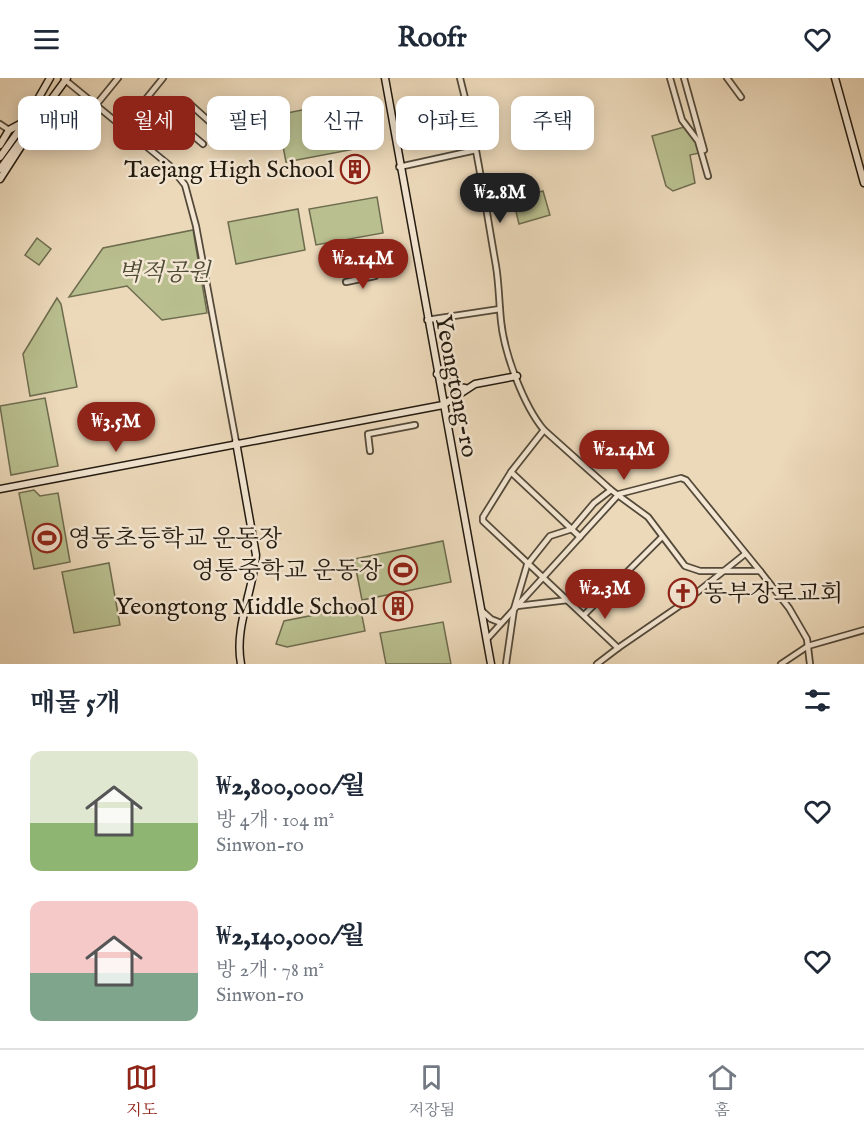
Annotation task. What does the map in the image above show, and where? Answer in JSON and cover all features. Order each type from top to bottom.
[{"type":"street","points":[[41,96],[50,78]]},
{"type":"street","points":[[101,99],[118,78]]},
{"type":"street","points":[[148,96],[163,78]]},
{"type":"street","name":"Yeongtong-ro","points":[[385,78],[399,166],[491,664]]},
{"type":"street","points":[[460,78],[464,96]]},
{"type":"street","points":[[670,78],[682,120],[699,144],[710,176],[684,78]]},
{"type":"street","points":[[727,78],[741,97]]},
{"type":"street","points":[[835,78],[864,183]]},
{"type":"street","points":[[51,96],[65,79],[85,96]]},
{"type":"street","points":[[203,144],[177,122],[191,105],[207,119]]},
{"type":"street","points":[[0,124],[9,130]]},
{"type":"street","points":[[0,145],[9,130],[18,127]]},
{"type":"street","points":[[0,157],[18,136]]},
{"type":"street","points":[[0,169],[18,140]]},
{"type":"street","points":[[0,179],[20,150]]},
{"type":"street","points":[[152,150],[170,165],[185,185],[196,226],[256,555],[255,572],[237,643],[240,664]]},
{"type":"street","points":[[399,166],[476,150],[497,270],[500,309],[507,348],[536,419],[544,430],[611,490],[648,517],[674,554],[689,568],[700,571],[729,569],[760,571]]},
{"type":"street","points":[[346,282],[375,276]]},
{"type":"street","points":[[427,320],[500,309]]},
{"type":"street","points":[[437,374],[453,386],[465,388],[517,376]]},
{"type":"street","points":[[0,489],[236,442],[443,405],[465,388]]},
{"type":"street","points":[[370,451],[368,434],[415,425]]},
{"type":"street","points":[[544,430],[511,472],[483,518],[483,522],[618,648]]},
{"type":"street","points":[[511,472],[580,537]]},
{"type":"street","points":[[487,639],[619,494],[684,479],[793,615],[808,646],[810,664]]},
{"type":"street","points":[[506,664],[514,607],[527,565],[550,536],[572,529],[594,502],[611,490]]},
{"type":"street","points":[[584,615],[662,537]]},
{"type":"street","points":[[597,664],[729,569],[745,554]]},
{"type":"street","points":[[514,607],[568,600]]},
{"type":"street","points":[[481,609],[490,619],[501,623]]},
{"type":"street","points":[[781,664],[808,646],[864,630]]},
{"type":"green space","points":[[302,110],[302,150],[349,150],[286,162],[284,150],[290,150],[290,112]]},
{"type":"green space","points":[[684,127],[695,141],[699,153],[690,155],[695,183],[673,191],[666,186],[652,136]]},
{"type":"green space","points":[[543,191],[550,215],[519,224],[513,199]]},
{"type":"green space","points":[[377,197],[383,233],[316,245],[309,209]]},
{"type":"green space","points":[[298,209],[305,250],[236,264],[228,222]]},
{"type":"green space","name":"벽적공원","points":[[193,230],[207,313],[162,320],[127,286],[69,297],[103,248]]},
{"type":"green space","points":[[37,238],[51,249],[39,265],[25,255]]},
{"type":"green space","points":[[57,298],[61,304],[77,387],[30,396],[23,354]]},
{"type":"green space","points":[[45,398],[58,466],[11,475],[0,406]]},
{"type":"green space","name":"영동초등학교 운동장","points":[[34,490],[40,496],[58,493],[70,562],[34,569],[19,493]]},
{"type":"green space","name":"영통중학교 운동장","points":[[443,541],[451,582],[362,600],[354,559]]},
{"type":"green space","points":[[109,563],[120,625],[74,633],[62,572]]},
{"type":"green space","points":[[360,606],[365,631],[287,647],[276,644],[284,621]]},
{"type":"green space","points":[[443,622],[451,664],[386,664],[380,633]]},
{"type":"place","name":"Taejang High School","points":[[355,169]]},
{"type":"place","name":"영동초등학교 운동장","points":[[47,538]]},
{"type":"place","name":"영통중학교 운동장","points":[[403,570]]},
{"type":"place","name":"동부장로교회","points":[[683,593]]},
{"type":"place","name":"Yeongtong Middle School","points":[[398,606]]}]
